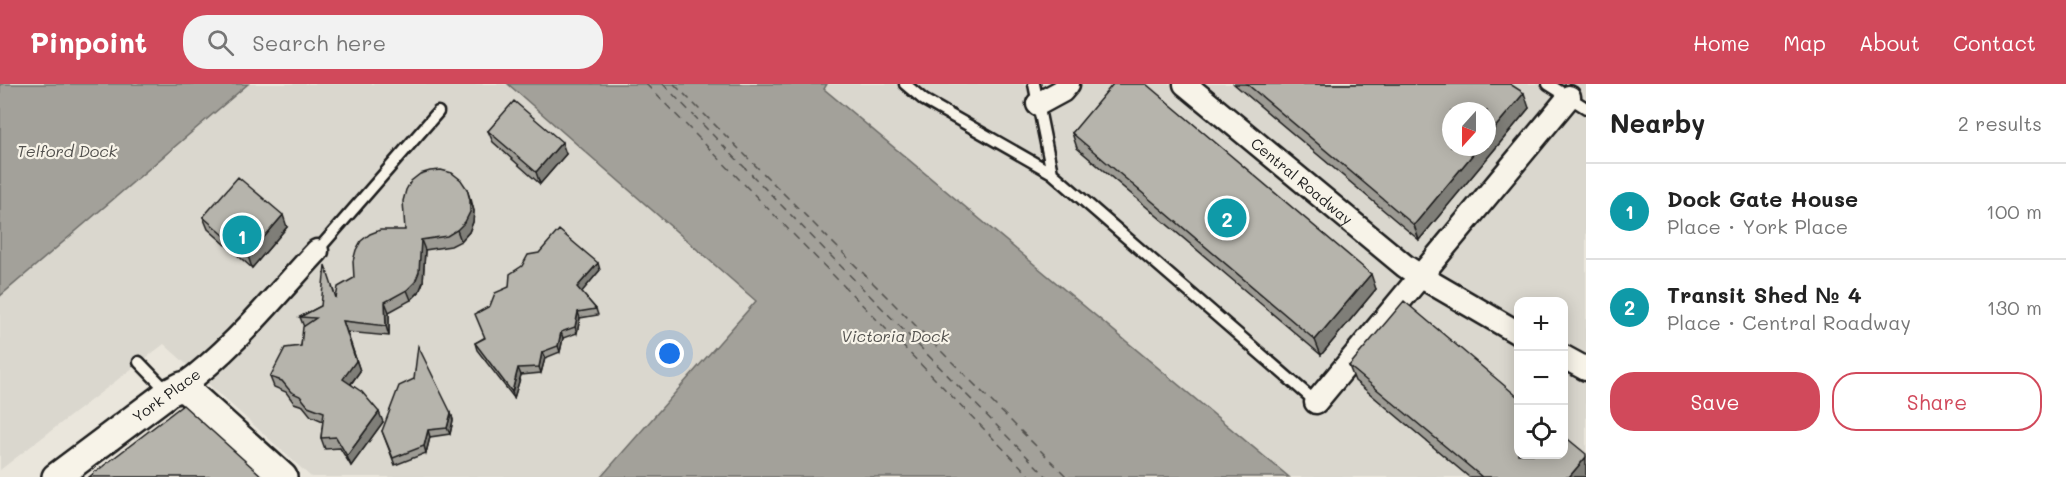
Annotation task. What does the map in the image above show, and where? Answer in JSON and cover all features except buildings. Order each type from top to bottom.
[{"type":"street","points":[[1036,94],[1062,91],[1068,84]]},
{"type":"street","name":"Central Roadway","points":[[1185,84],[1420,276],[1514,331]]},
{"type":"street","points":[[1316,402],[1420,276],[1578,103]]},
{"type":"street","name":"York Place","points":[[56,477],[195,377],[317,251]]},
{"type":"street","points":[[1568,360],[1586,369]]},
{"type":"street","points":[[175,390],[283,477]]},
{"type":"lane","points":[[905,84],[924,100],[1052,173],[1316,402]]},
{"type":"lane","points":[[1548,84],[1578,103]]},
{"type":"lane","points":[[1036,94],[1052,173]]},
{"type":"lane","points":[[317,251],[438,112]]},
{"type":"lane","points":[[139,362],[175,390]]},
{"type":"shaded area","points":[[0,84],[1586,84],[1586,477],[311,477],[164,344],[0,470]]},
{"type":"water","name":"Telford Dock","points":[[0,84],[248,84],[0,296]]},
{"type":"water","name":"Victoria Dock","points":[[508,84],[827,84],[824,89],[1289,477],[601,477],[756,301]]},
{"type":"ferry route","points":[[646,84],[1031,477]]},
{"type":"ferry route","points":[[663,84],[1047,477]]},
{"type":"ferry route","points":[[674,84],[1067,477]]},
{"type":"place","name":"Transit Shed № 4","points":[[1227,218]]},
{"type":"place","name":"Dock Gate House","points":[[242,235]]}]
